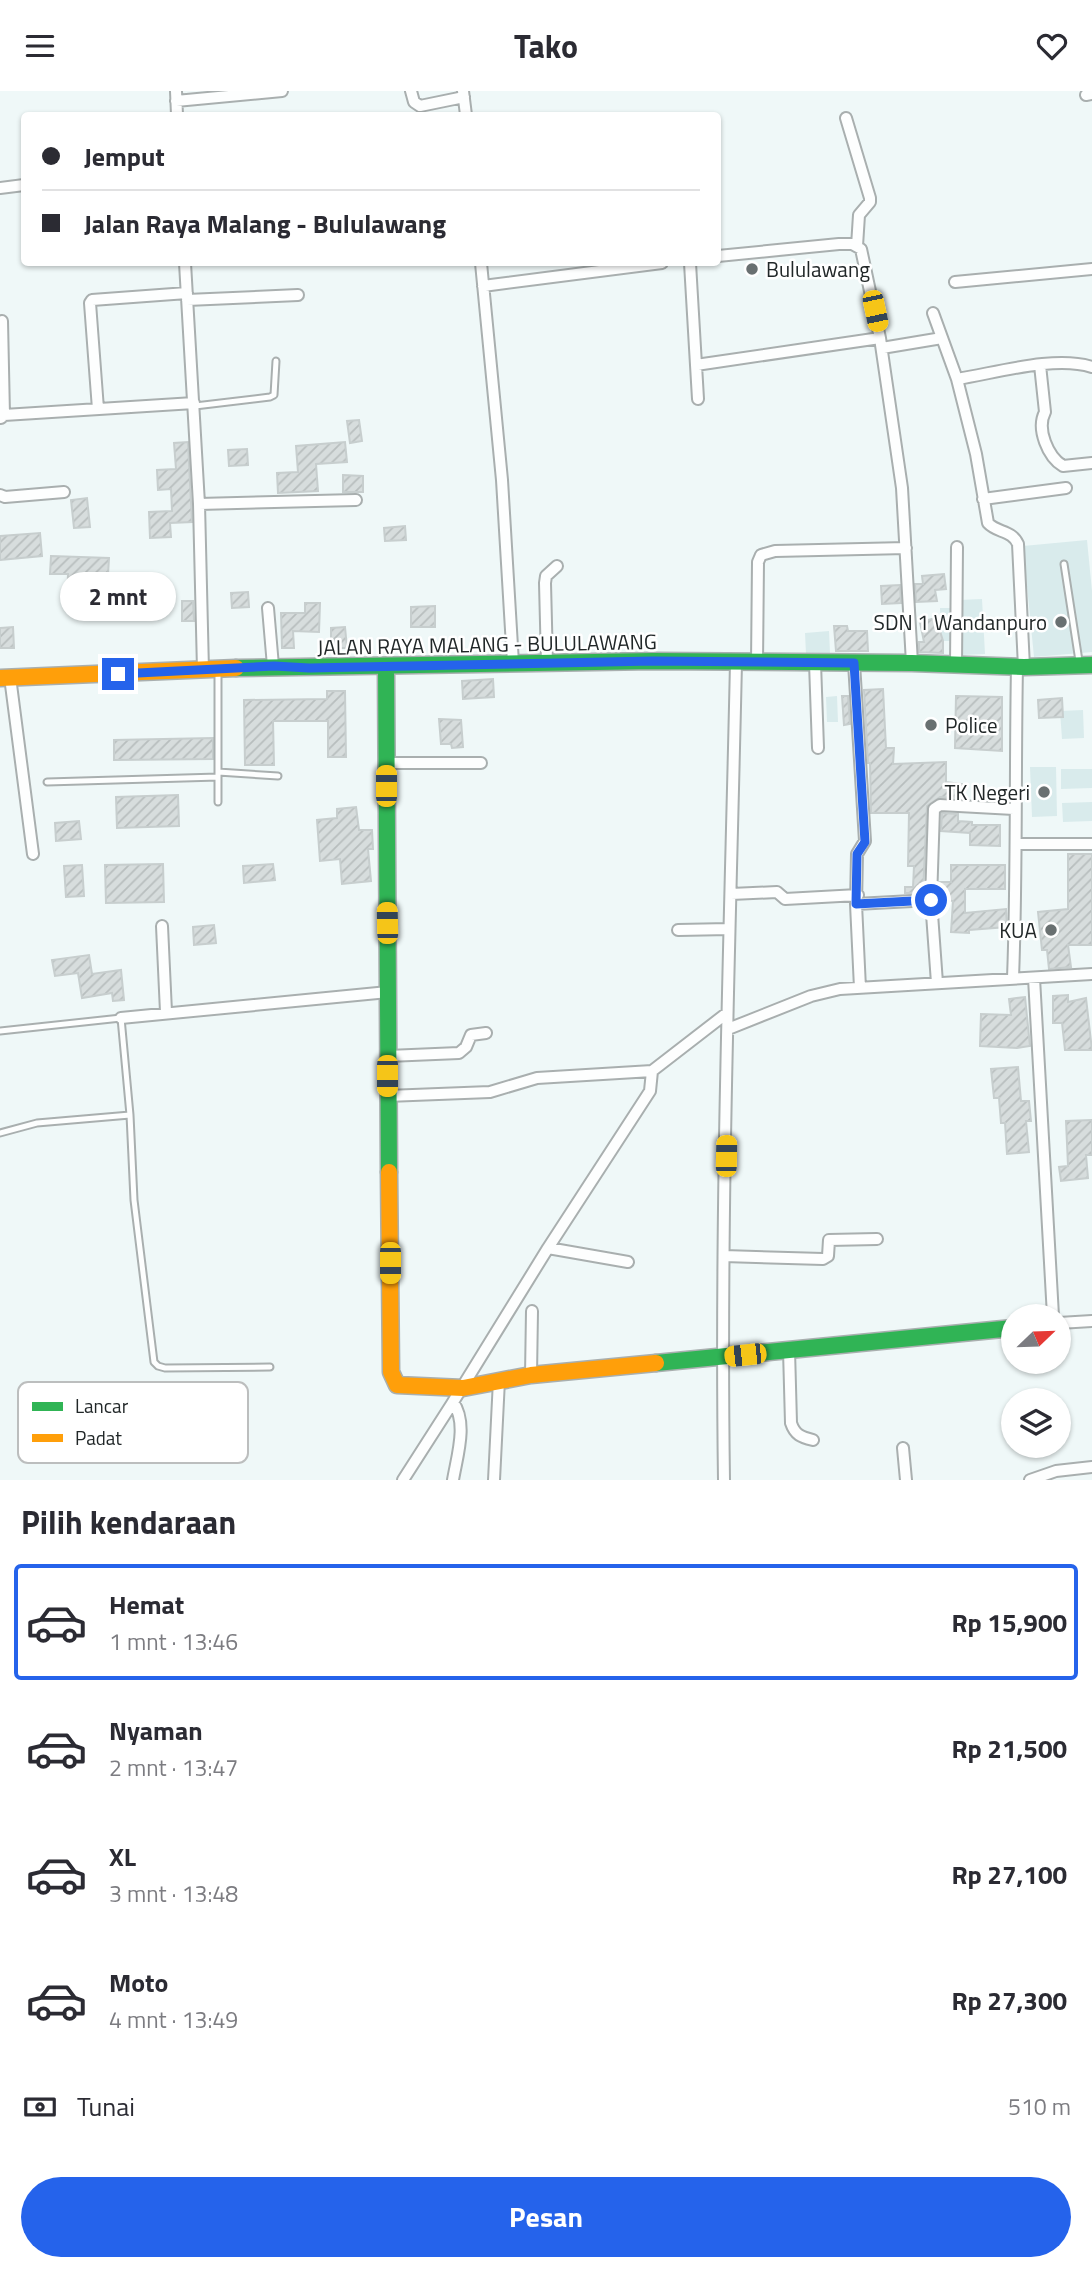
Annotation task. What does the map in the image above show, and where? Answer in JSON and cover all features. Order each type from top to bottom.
[{"type":"street","points":[[176,96],[282,91]]},
{"type":"street","points":[[411,91],[414,101],[420,106],[464,94],[466,112]]},
{"type":"street","points":[[846,118],[870,198],[870,202],[859,215],[857,246],[864,257],[881,343],[902,488],[912,663]]},
{"type":"street","points":[[0,188],[21,185]]},
{"type":"street","points":[[721,256],[839,244],[857,246]]},
{"type":"street","points":[[186,266],[210,670]]},
{"type":"street","points":[[481,266],[502,481],[513,663]]},
{"type":"street","points":[[484,286],[639,266]]},
{"type":"street","points":[[691,266],[698,399]]},
{"type":"street","points":[[955,282],[1092,269]]},
{"type":"street","points":[[98,409],[90,303],[92,300],[298,295]]},
{"type":"street","points":[[933,313],[957,379],[976,454],[988,523],[992,528],[1012,535],[1018,544],[1020,667],[1014,809],[1017,844],[1013,978]]},
{"type":"street","points":[[2,321],[2,417],[195,405]]},
{"type":"street","points":[[696,365],[942,338]]},
{"type":"street","points":[[957,379],[1040,365],[1074,362],[1092,367]]},
{"type":"street","points":[[1040,365],[1046,446],[1060,465],[1092,463]]},
{"type":"street","points":[[984,499],[1066,488]]},
{"type":"street","points":[[0,495],[5,497],[64,492]]},
{"type":"street","points":[[199,504],[356,500]]},
{"type":"street","points":[[956,664],[957,547]]},
{"type":"street","points":[[757,663],[758,562],[761,555],[775,551],[906,548]]},
{"type":"street","points":[[547,663],[545,583],[546,576],[557,566]]},
{"type":"street","points":[[268,608],[274,666]]},
{"type":"street","name":"JALAN RAYA MALANG - BULULAWANG","points":[[5,677],[274,666],[513,663],[912,663],[1020,667],[1086,665]]},
{"type":"street","points":[[724,1480],[722,1357],[727,1013],[736,663]]},
{"type":"street","points":[[815,663],[818,748]]},
{"type":"street","points":[[854,663],[865,842],[857,854],[860,988]]},
{"type":"street","points":[[386,666],[387,1096],[392,1379],[397,1385],[458,1395],[499,1380],[531,1375],[1001,1329]]},
{"type":"street","points":[[5,677],[33,854]]},
{"type":"street","points":[[386,763],[481,764]]},
{"type":"street","points":[[937,983],[931,900],[935,807],[940,805],[1014,809]]},
{"type":"street","points":[[1017,844],[1092,844]]},
{"type":"street","points":[[731,894],[777,892],[785,899],[931,900]]},
{"type":"street","points":[[162,926],[166,1012]]},
{"type":"street","points":[[678,930],[729,929]]},
{"type":"street","points":[[728,1029],[811,996],[841,989],[1092,974]]},
{"type":"street","points":[[1034,978],[1052,1304]]},
{"type":"street","points":[[121,1018],[388,992]]},
{"type":"street","points":[[387,1096],[490,1092],[537,1077],[652,1071],[727,1013]]},
{"type":"street","points":[[387,1055],[459,1053],[466,1047],[471,1035],[486,1033]]},
{"type":"street","points":[[403,1480],[650,1091],[652,1071]]},
{"type":"street","points":[[724,1255],[823,1259],[828,1256],[829,1240],[877,1239]]},
{"type":"street","points":[[548,1248],[628,1262]]},
{"type":"street","points":[[531,1375],[532,1311]]},
{"type":"street","points":[[1071,1322],[1092,1321]]},
{"type":"street","points":[[789,1350],[791,1423],[794,1432],[799,1436],[813,1440]]},
{"type":"street","points":[[494,1480],[499,1380]]},
{"type":"street","points":[[453,1480],[461,1426],[458,1395]]},
{"type":"street","points":[[903,1448],[906,1480]]},
{"type":"street","points":[[1030,1480],[1056,1471],[1092,1467]]},
{"type":"lane","points":[[195,405],[270,397],[274,394],[276,361]]},
{"type":"lane","points":[[1064,564],[1086,665]]},
{"type":"lane","points":[[210,670],[218,802]]},
{"type":"lane","points":[[47,782],[218,774],[278,776]]},
{"type":"lane","points":[[0,1031],[121,1018],[134,1200],[154,1362],[165,1368],[270,1367]]},
{"type":"lane","points":[[0,1133],[37,1123],[130,1115]]},
{"type":"shaded area","name":"SDN 1 Wandanpuro","points":[[1087,540],[1092,591],[1092,652],[1034,657],[1023,546]]},
{"type":"shaded area","points":[[982,599],[985,654],[961,655],[959,600]]},
{"type":"shaded area","points":[[940,608],[952,608],[954,641],[941,641]]},
{"type":"shaded area","points":[[829,631],[830,653],[806,654],[805,633]]},
{"type":"shaded area","points":[[837,696],[838,722],[827,722],[826,697]]},
{"type":"shaded area","points":[[1083,710],[1084,738],[1062,739],[1060,711]]},
{"type":"shaded area","name":"TK Negeri","points":[[1030,767],[1056,767],[1057,816],[1032,817]]},
{"type":"shaded area","name":"TK Negeri","points":[[1061,769],[1092,769],[1092,788],[1061,789]]},
{"type":"shaded area","name":"TK Negeri","points":[[1092,802],[1092,821],[1063,822],[1062,803]]},
{"type":"building","points":[[359,420],[362,441],[350,443],[347,421]]},
{"type":"building","points":[[188,442],[192,522],[170,523],[171,537],[150,538],[149,512],[172,511],[171,489],[158,490],[157,470],[176,469],[174,443]]},
{"type":"building","points":[[345,442],[347,462],[316,464],[318,491],[278,493],[277,473],[298,472],[296,446]]},
{"type":"building","points":[[247,449],[248,465],[229,466],[228,450]]},
{"type":"building","points":[[343,475],[363,476],[363,492],[343,492]]},
{"type":"building","points":[[87,498],[90,527],[74,528],[71,500]]},
{"type":"building","points":[[405,526],[406,540],[385,541],[384,528]]},
{"type":"building","points":[[40,533],[42,556],[0,560],[0,536]]},
{"type":"building","points":[[51,556],[109,558],[108,575],[99,575],[98,610],[67,609],[68,574],[50,574]]},
{"type":"building","points":[[944,574],[946,589],[935,590],[937,601],[916,602],[915,584],[923,584],[922,576]]},
{"type":"building","points":[[900,585],[901,603],[882,604],[881,586]]},
{"type":"building","points":[[248,592],[249,607],[232,608],[231,593]]},
{"type":"building","points":[[182,601],[193,601],[194,621],[182,621]]},
{"type":"building","points":[[305,603],[320,603],[319,632],[293,631],[294,648],[282,648],[281,613],[305,613]]},
{"type":"building","points":[[435,606],[435,627],[411,627],[411,607]]},
{"type":"building","points":[[936,618],[943,641],[943,653],[919,652],[919,642],[924,642],[920,622]]},
{"type":"building","points":[[834,626],[847,626],[848,631],[867,631],[868,651],[836,651]]},
{"type":"building","points":[[13,627],[14,648],[0,648],[0,628]]},
{"type":"building","points":[[345,627],[347,648],[336,648],[335,644],[331,644],[331,628]]},
{"type":"building","points":[[493,679],[494,697],[463,699],[462,681]]},
{"type":"building","points":[[883,689],[886,748],[894,748],[893,764],[946,762],[946,782],[962,784],[960,798],[940,797],[927,806],[923,893],[905,893],[905,887],[913,887],[914,866],[908,866],[909,813],[871,813],[864,690]]},
{"type":"building","points":[[327,691],[345,691],[346,757],[328,757],[328,721],[273,721],[274,765],[245,765],[244,700],[327,699]]},
{"type":"building","points":[[842,696],[848,696],[850,724],[844,725]]},
{"type":"building","points":[[956,696],[1002,697],[1002,751],[955,748]]},
{"type":"building","points":[[1062,698],[1063,717],[1039,718],[1038,700]]},
{"type":"building","points":[[439,719],[461,720],[463,747],[452,748],[451,744],[441,744]]},
{"type":"building","points":[[213,738],[213,759],[114,760],[114,740]]},
{"type":"building","points":[[178,795],[179,826],[117,828],[116,797]]},
{"type":"building","points":[[356,807],[359,830],[372,830],[373,849],[368,849],[371,881],[342,884],[340,859],[320,861],[317,820],[337,818],[337,809]]},
{"type":"building","points":[[942,813],[958,814],[958,821],[972,822],[972,825],[1000,825],[1000,846],[970,845],[970,833],[941,831]]},
{"type":"building","points":[[79,821],[81,839],[56,841],[55,823]]},
{"type":"building","points":[[1068,854],[1092,854],[1092,945],[1068,945],[1071,967],[1049,969],[1047,950],[1042,950],[1038,912],[1068,909]]},
{"type":"building","points":[[163,864],[164,902],[106,903],[105,865]]},
{"type":"building","points":[[273,864],[275,880],[244,883],[243,866]]},
{"type":"building","points":[[82,865],[84,896],[66,897],[64,866]]},
{"type":"building","points":[[951,865],[1005,865],[1005,889],[965,889],[965,913],[1006,909],[1007,927],[969,930],[969,933],[951,932],[953,901],[939,899],[939,882],[951,882]]},
{"type":"building","points":[[214,925],[216,943],[194,945],[193,927]]},
{"type":"building","points":[[89,955],[92,974],[121,970],[124,1000],[113,1001],[112,993],[82,998],[78,973],[55,976],[52,960]]},
{"type":"building","points":[[1068,995],[1068,1002],[1086,998],[1092,1050],[1065,1050],[1062,1023],[1053,1023],[1053,996]]},
{"type":"building","points":[[1025,997],[1030,1046],[980,1046],[981,1014],[1011,1015],[1009,999]]},
{"type":"building","points":[[1018,1067],[1021,1101],[1029,1101],[1031,1121],[1026,1121],[1029,1152],[1007,1154],[1005,1123],[1001,1123],[999,1098],[994,1098],[991,1069]]},
{"type":"building","points":[[1092,1120],[1092,1155],[1086,1155],[1088,1178],[1061,1181],[1059,1167],[1068,1166],[1066,1121]]},
{"type":"traffic: fast","points":[[236,668],[653,661],[912,663],[1024,667],[1092,665]]},
{"type":"traffic: fast","points":[[386,666],[389,1172]]},
{"type":"traffic: fast","points":[[656,1363],[1001,1329]]},
{"type":"traffic: slow","points":[[0,678],[236,668]]},
{"type":"traffic: slow","points":[[389,1172],[391,1372],[397,1385],[463,1388],[531,1375],[656,1363]]},
{"type":"place","name":"Bululawang","points":[[752,269]]},
{"type":"place","name":"SDN 1 Wandanpuro","points":[[1061,622]]},
{"type":"place","name":"Police","points":[[931,725]]},
{"type":"place","name":"TK Negeri","points":[[1044,792]]},
{"type":"place","name":"KUA","points":[[1051,930]]},
{"type":"route","points":[[118,674],[274,666],[309,668],[653,661],[854,663],[865,842],[857,854],[856,904],[931,900]]}]
